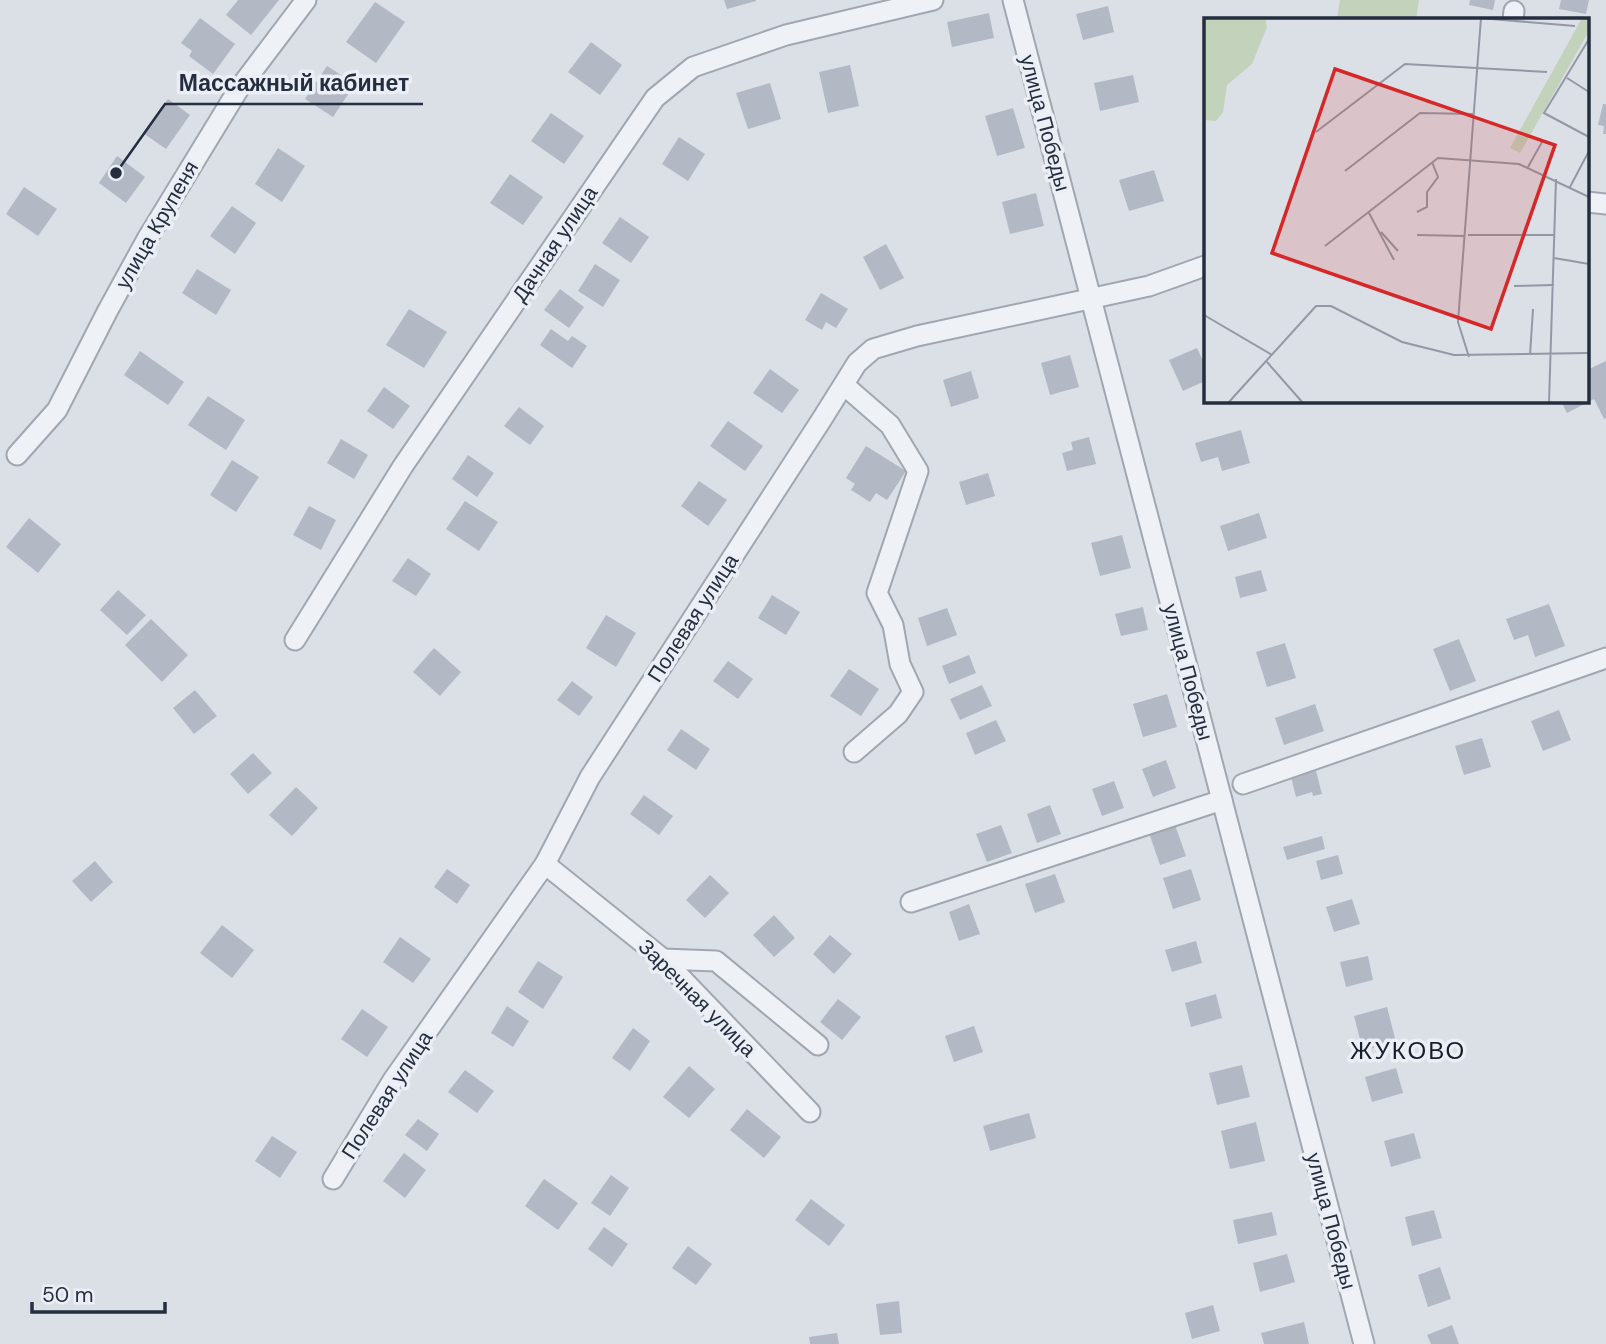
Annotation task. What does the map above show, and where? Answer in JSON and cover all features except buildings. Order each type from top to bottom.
[{"type":"street","name":"улица Крупеня","points":[[17,455],[57,411],[147,239],[237,90],[306,0]]},
{"type":"street","name":"Дачная улица","points":[[295,640],[403,466],[655,98],[693,67],[786,35],[933,0]]},
{"type":"street","name":"улица Победы","points":[[1013,0],[1364,1344]]},
{"type":"street","points":[[1588,202],[1606,204]]},
{"type":"street","name":"Полевая улица","points":[[333,1179],[393,1080],[545,864],[590,777],[857,363],[873,349],[917,336],[1149,286],[1204,266]]},
{"type":"street","points":[[844,385],[890,425],[918,471],[877,593],[893,625],[900,664],[913,692],[898,714],[855,752]]},
{"type":"street","points":[[1243,784],[1606,658]]},
{"type":"street","points":[[911,902],[1222,800]]},
{"type":"street","name":"Заречная улица","points":[[545,864],[663,959],[810,1112]]},
{"type":"street","points":[[663,959],[716,961],[818,1045]]},
{"type":"green space","points":[[1340,0],[1419,0],[1416,18],[1337,18]]},
{"type":"place","name":"Массажный кабинет","points":[[116,173]]},
{"type":"district","name":"ЖУКОВО","points":[[1408,1051]]}]
